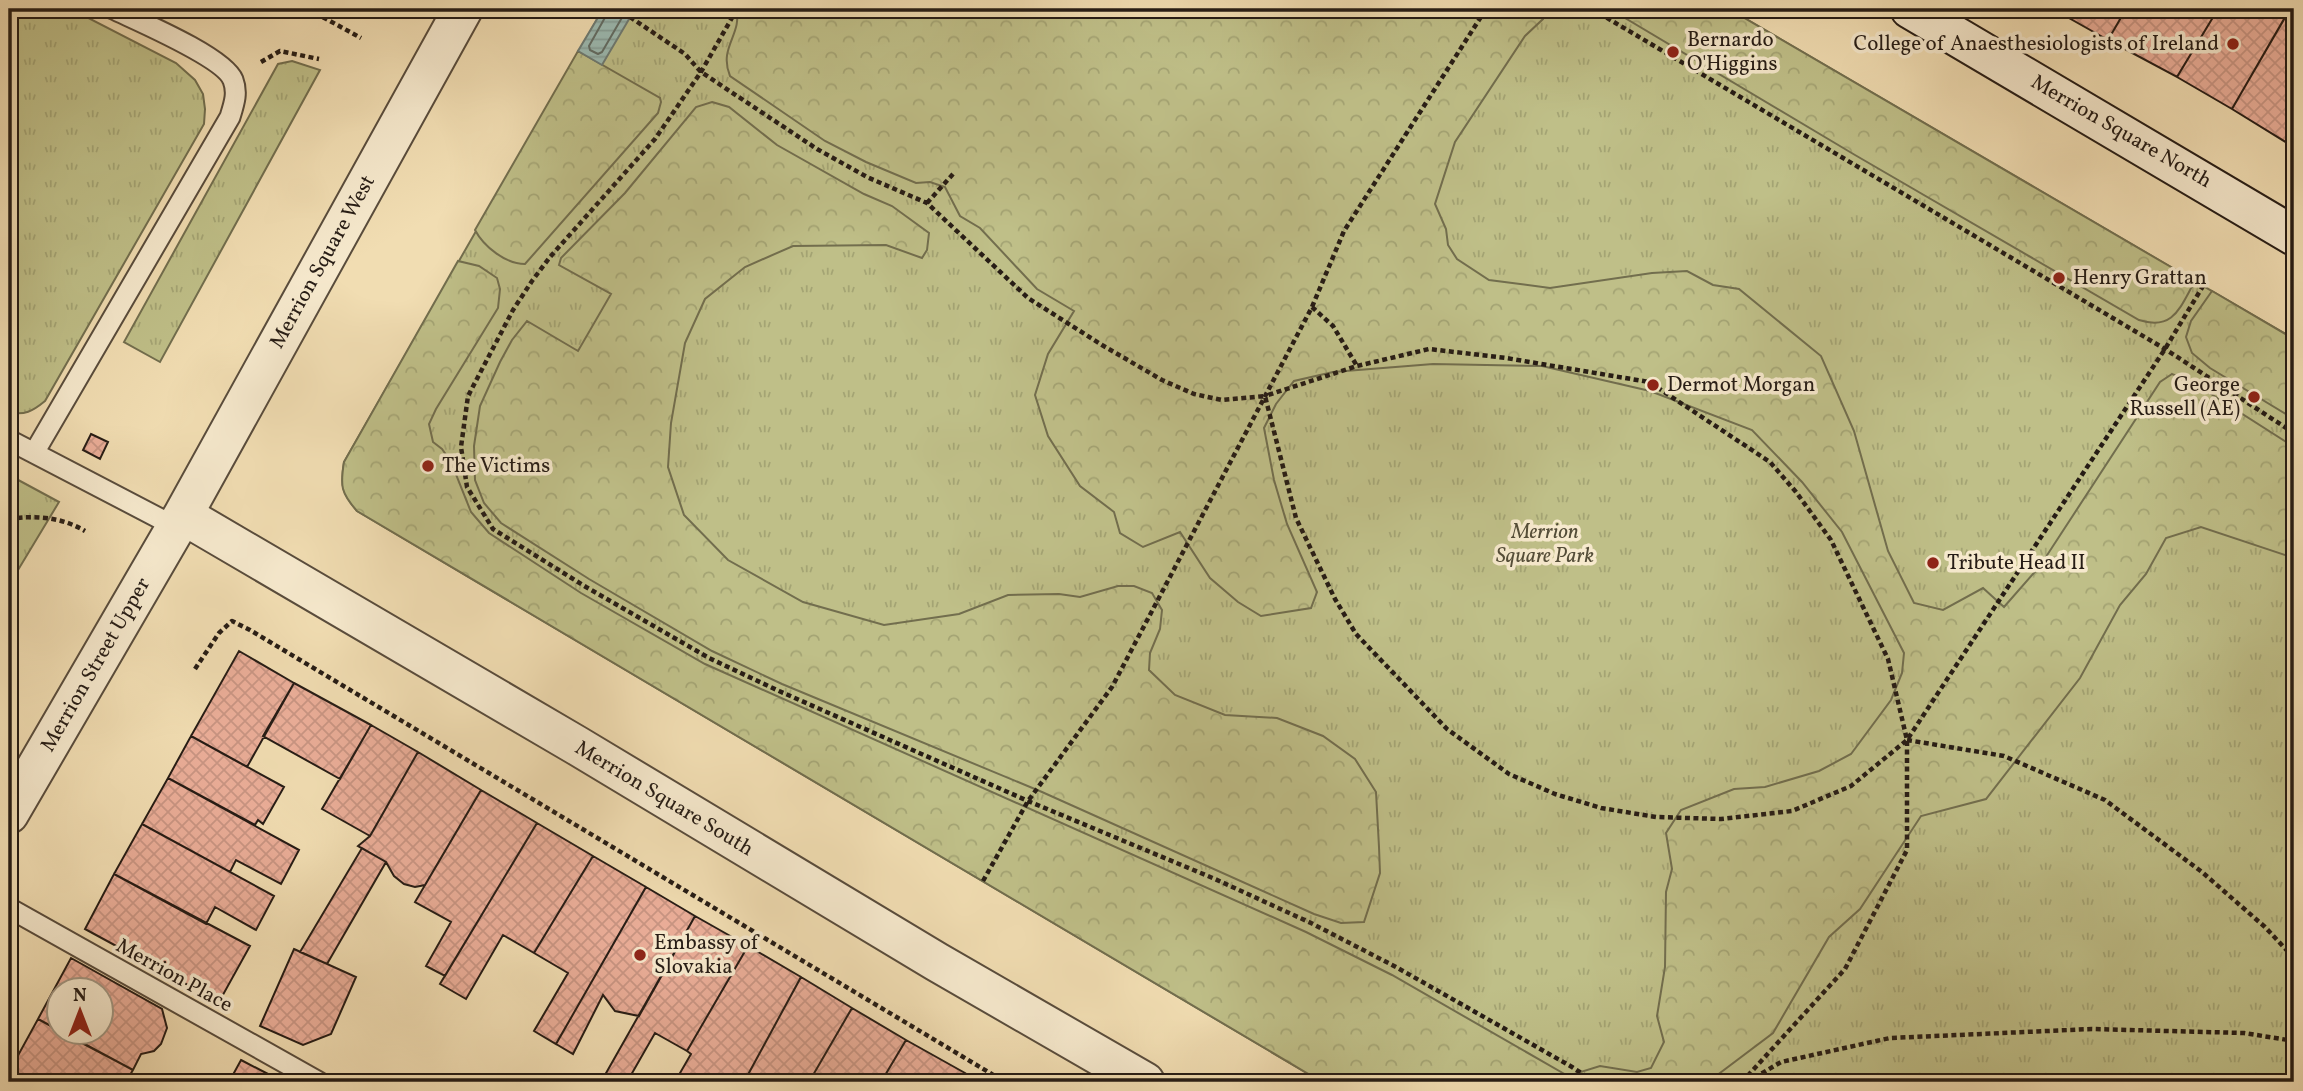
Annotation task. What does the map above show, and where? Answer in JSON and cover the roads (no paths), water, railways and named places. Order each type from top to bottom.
[{"type":"street","name":"Merrion Square West","points":[[180,521],[463,9]]},
{"type":"street","name":"Merrion Square North","points":[[1910,9],[2294,236]]},
{"type":"street","name":"Merrion Street Upper","points":[[9,814],[19,772],[180,521]]},
{"type":"street","name":"Merrion Square South","points":[[180,521],[564,739],[937,962],[1145,1082]]},
{"type":"lane","points":[[34,453],[230,117],[236,97],[232,78],[213,59],[113,9]]},
{"type":"lane","points":[[9,440],[180,521]]},
{"type":"lane","name":"Merrion Place","points":[[9,908],[318,1082]]},
{"type":"water","points":[[603,9],[635,9],[602,65],[578,51]]},
{"type":"place","name":"College of Anaesthesiologists of Ireland","points":[[2233,44]]},
{"type":"place","name":"Bernardo O'Higgins","points":[[1673,52]]},
{"type":"place","name":"Henry Grattan","points":[[2059,278]]},
{"type":"place","name":"Dermot Morgan","points":[[1653,385]]},
{"type":"place","name":"George Russell (AE)","points":[[2254,397]]},
{"type":"place","name":"The Victims","points":[[428,466]]},
{"type":"place","name":"Tribute Head II","points":[[1933,563]]},
{"type":"place","name":"Embassy of Slovakia","points":[[640,955]]},
{"type":"park label","name":"Merrion Square Park","points":[[1545,544]]}]
